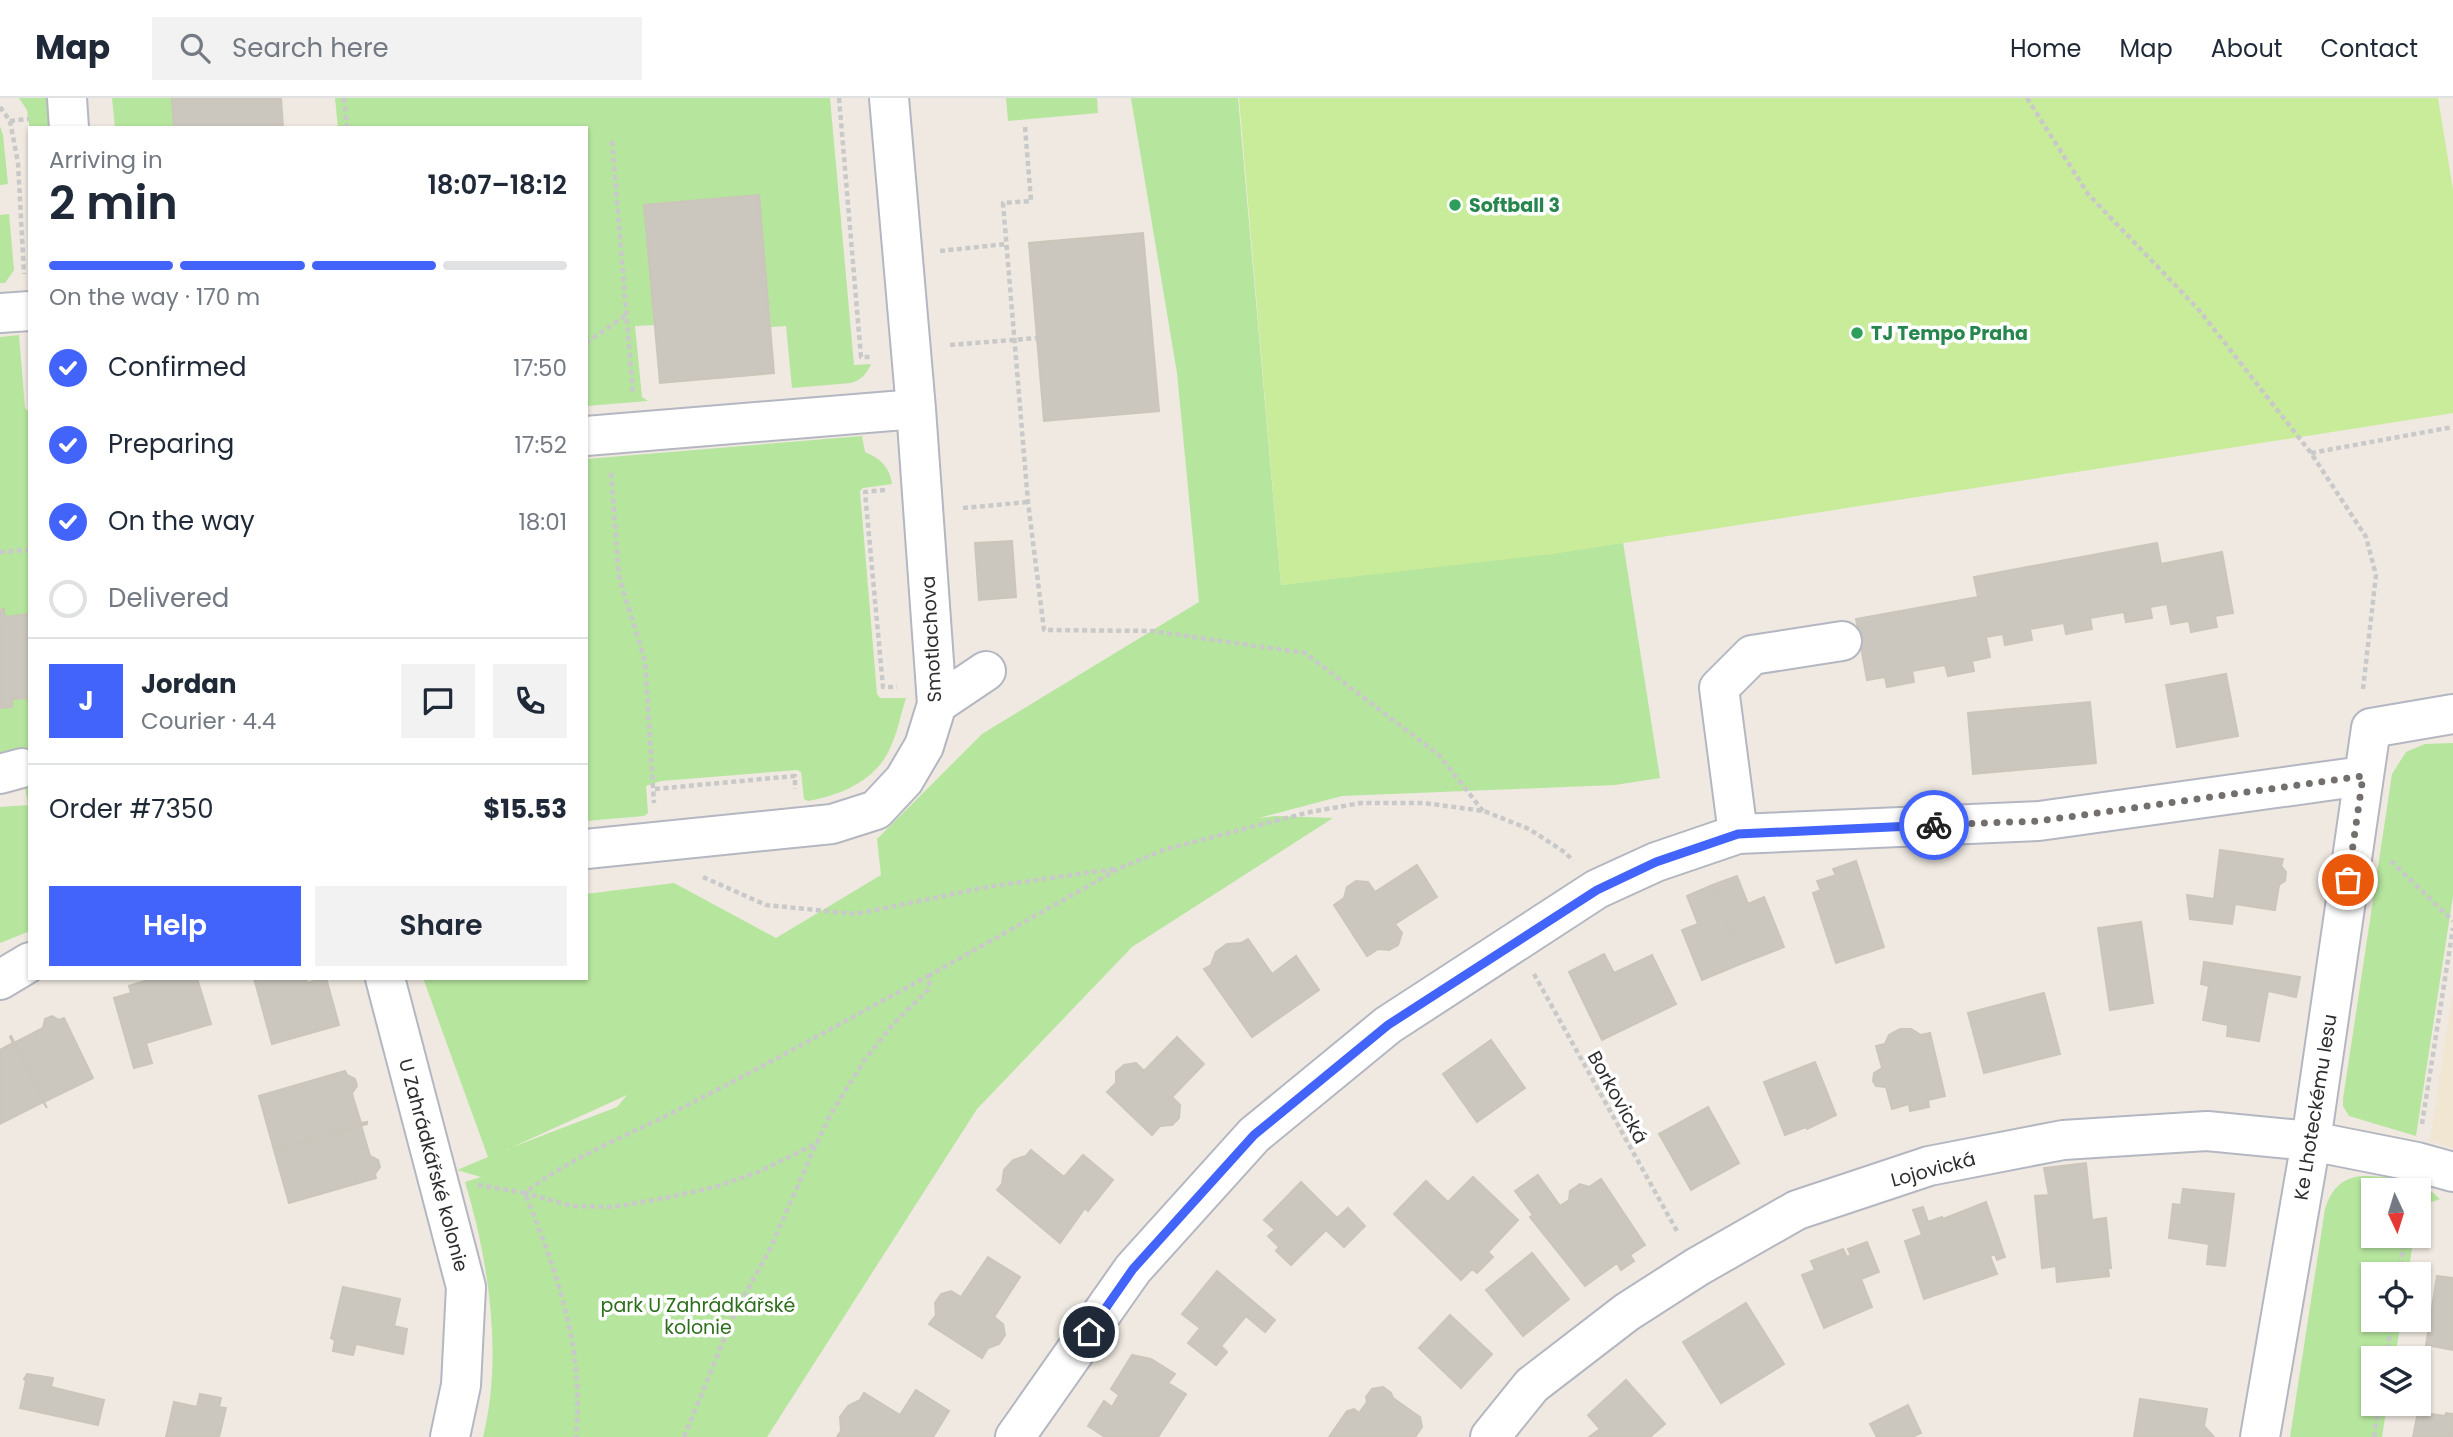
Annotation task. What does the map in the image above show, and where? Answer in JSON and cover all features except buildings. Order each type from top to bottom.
[{"type":"street","points":[[67,98],[69,126]]},
{"type":"street","name":"Smotlachova","points":[[588,849],[832,824],[876,810],[905,780],[924,746],[920,696],[916,409],[889,98]]},
{"type":"street","points":[[588,436],[916,409]]},
{"type":"street","points":[[1738,834],[1718,688],[1752,655],[1842,641]]},
{"type":"street","points":[[920,696],[986,671]]},
{"type":"street","points":[[2371,728],[2453,714]]},
{"type":"street","name":"Ke Lhoteckému lesu","points":[[2260,1437],[2311,1141],[2371,728]]},
{"type":"street","points":[[1015,1437],[1133,1269],[1254,1135],[1388,1025],[1515,940],[1597,890],[1656,862],[1738,834],[2039,821],[2363,776]]},
{"type":"street","points":[[0,979],[28,963]]},
{"type":"street","name":"U Zahrádkářské kolonie","points":[[386,980],[466,1287],[461,1385],[450,1437]]},
{"type":"street","name":"Lojovická","points":[[1490,1437],[1532,1385],[1627,1312],[1697,1267],[1797,1210],[1928,1167],[2063,1140],[2207,1131],[2311,1141],[2453,1172]]},
{"type":"path","points":[[344,98],[346,126]]},
{"type":"path","points":[[839,98],[861,357],[881,357]]},
{"type":"path","points":[[2027,98],[2088,194],[2199,310],[2311,453],[2366,537],[2376,575],[2363,689],[2371,728]]},
{"type":"path","points":[[0,107],[10,121],[18,163],[19,312]]},
{"type":"path","points":[[1025,127],[1031,201],[1003,203],[1028,502],[1044,630],[1152,631],[1305,653],[1439,755],[1484,811]]},
{"type":"path","points":[[612,141],[634,395]]},
{"type":"path","points":[[939,264],[938,251],[1006,244]]},
{"type":"path","points":[[588,343],[626,315]]},
{"type":"path","points":[[946,345],[1037,338]]},
{"type":"path","points":[[2311,453],[2453,427]]},
{"type":"path","points":[[610,470],[619,577],[645,661],[655,789],[795,776],[795,796]]},
{"type":"path","points":[[890,490],[865,492],[883,687],[920,696]]},
{"type":"path","points":[[958,509],[1028,502]]},
{"type":"path","points":[[0,552],[28,550]]},
{"type":"path","points":[[525,1193],[541,1180],[930,975],[1120,868],[1166,849],[1310,812],[1361,803],[1424,803],[1484,811],[1529,829],[1566,853],[1597,890]]},
{"type":"path","points":[[2356,827],[2453,921]]},
{"type":"path","points":[[660,842],[681,866],[766,905],[856,914],[987,887],[1120,868]]},
{"type":"path","points":[[2417,1162],[2453,928]]},
{"type":"path","name":"Borkovická","points":[[1515,940],[1697,1267]]},
{"type":"path","points":[[684,1437],[736,1310],[769,1251],[830,1115],[866,1058],[894,1023],[929,989],[930,975]]},
{"type":"path","points":[[438,1182],[465,1182],[525,1193],[572,1206],[612,1207],[715,1187],[758,1172],[817,1143]]},
{"type":"path","points":[[525,1193],[555,1274],[573,1334],[578,1384],[576,1437]]},
{"type":"path","points":[[2374,1437],[2377,1416]]},
{"type":"shaded area","points":[[2453,991],[2453,1148],[2430,1141]]},
{"type":"green space","points":[[19,98],[59,98],[61,126],[29,126],[27,110]]},
{"type":"green space","points":[[112,98],[172,98],[174,126],[115,126]]},
{"type":"green space","points":[[335,98],[830,98],[854,365],[871,364],[866,374],[851,383],[792,388],[786,326],[771,327],[759,196],[645,205],[655,325],[635,326],[642,397],[648,401],[588,406],[588,126],[338,126]]},
{"type":"green space","points":[[1006,98],[1097,98],[1098,113],[1008,121]]},
{"type":"green space","name":"park U Zahrádkářské kolonie","points":[[1131,98],[1238,98],[1281,585],[1623,542],[1660,778],[1615,785],[1342,796],[1259,818],[1333,818],[1132,947],[977,1109],[767,1437],[483,1437],[492,1375],[490,1309],[481,1244],[465,1182],[481,1177],[457,1170],[488,1157],[424,980],[588,980],[588,894],[674,883],[776,938],[881,875],[877,839],[982,734],[1199,602],[1177,373]],"holes":[[[627,1095],[617,1107],[511,1148]]]},
{"type":"green space","name":"TJ Tempo Praha","points":[[1239,98],[2438,98],[2453,190],[2453,413],[1553,554],[1281,585]]},
{"type":"green space","points":[[0,126],[8,184],[0,185]]},
{"type":"green space","points":[[9,214],[14,270],[5,283],[0,283],[0,215]]},
{"type":"green space","points":[[19,335],[25,408],[28,411],[28,614],[5,617],[4,610],[0,610],[0,337]]},
{"type":"green space","points":[[862,436],[865,452],[883,464],[892,484],[863,488],[860,491],[877,694],[880,698],[906,698],[891,746],[885,758],[868,777],[846,790],[808,801],[804,799],[801,772],[797,770],[661,781],[646,786],[648,813],[644,816],[588,821],[588,459]]},
{"type":"green space","points":[[28,698],[28,805],[22,768],[0,754],[0,708],[12,699]]},
{"type":"green space","points":[[2453,743],[2453,896],[2416,1136],[2349,1116],[2343,1106],[2343,1099],[2392,774],[2406,752],[2425,744]]},
{"type":"green space","points":[[28,805],[28,932],[0,943],[0,807]]},
{"type":"green space","points":[[2355,1177],[2393,1178],[2361,1178],[2361,1248],[2412,1248],[2410,1262],[2361,1262],[2361,1332],[2399,1332],[2397,1346],[2361,1346],[2361,1416],[2385,1416],[2382,1437],[2290,1437],[2325,1209],[2338,1186]]},
{"type":"green space","points":[[2431,1191],[2432,1192],[2440,1199],[2431,1202]]},
{"type":"way so far","points":[[1934,825],[2039,821],[2363,776],[2348,880]]},
{"type":"place","name":"Softball 3","points":[[1455,205]]},
{"type":"place","name":"TJ Tempo Praha","points":[[1857,333]]},
{"type":"route","points":[[1089,1332],[1133,1269],[1254,1135],[1388,1025],[1515,940],[1597,890],[1656,862],[1738,834],[1934,825]]}]
